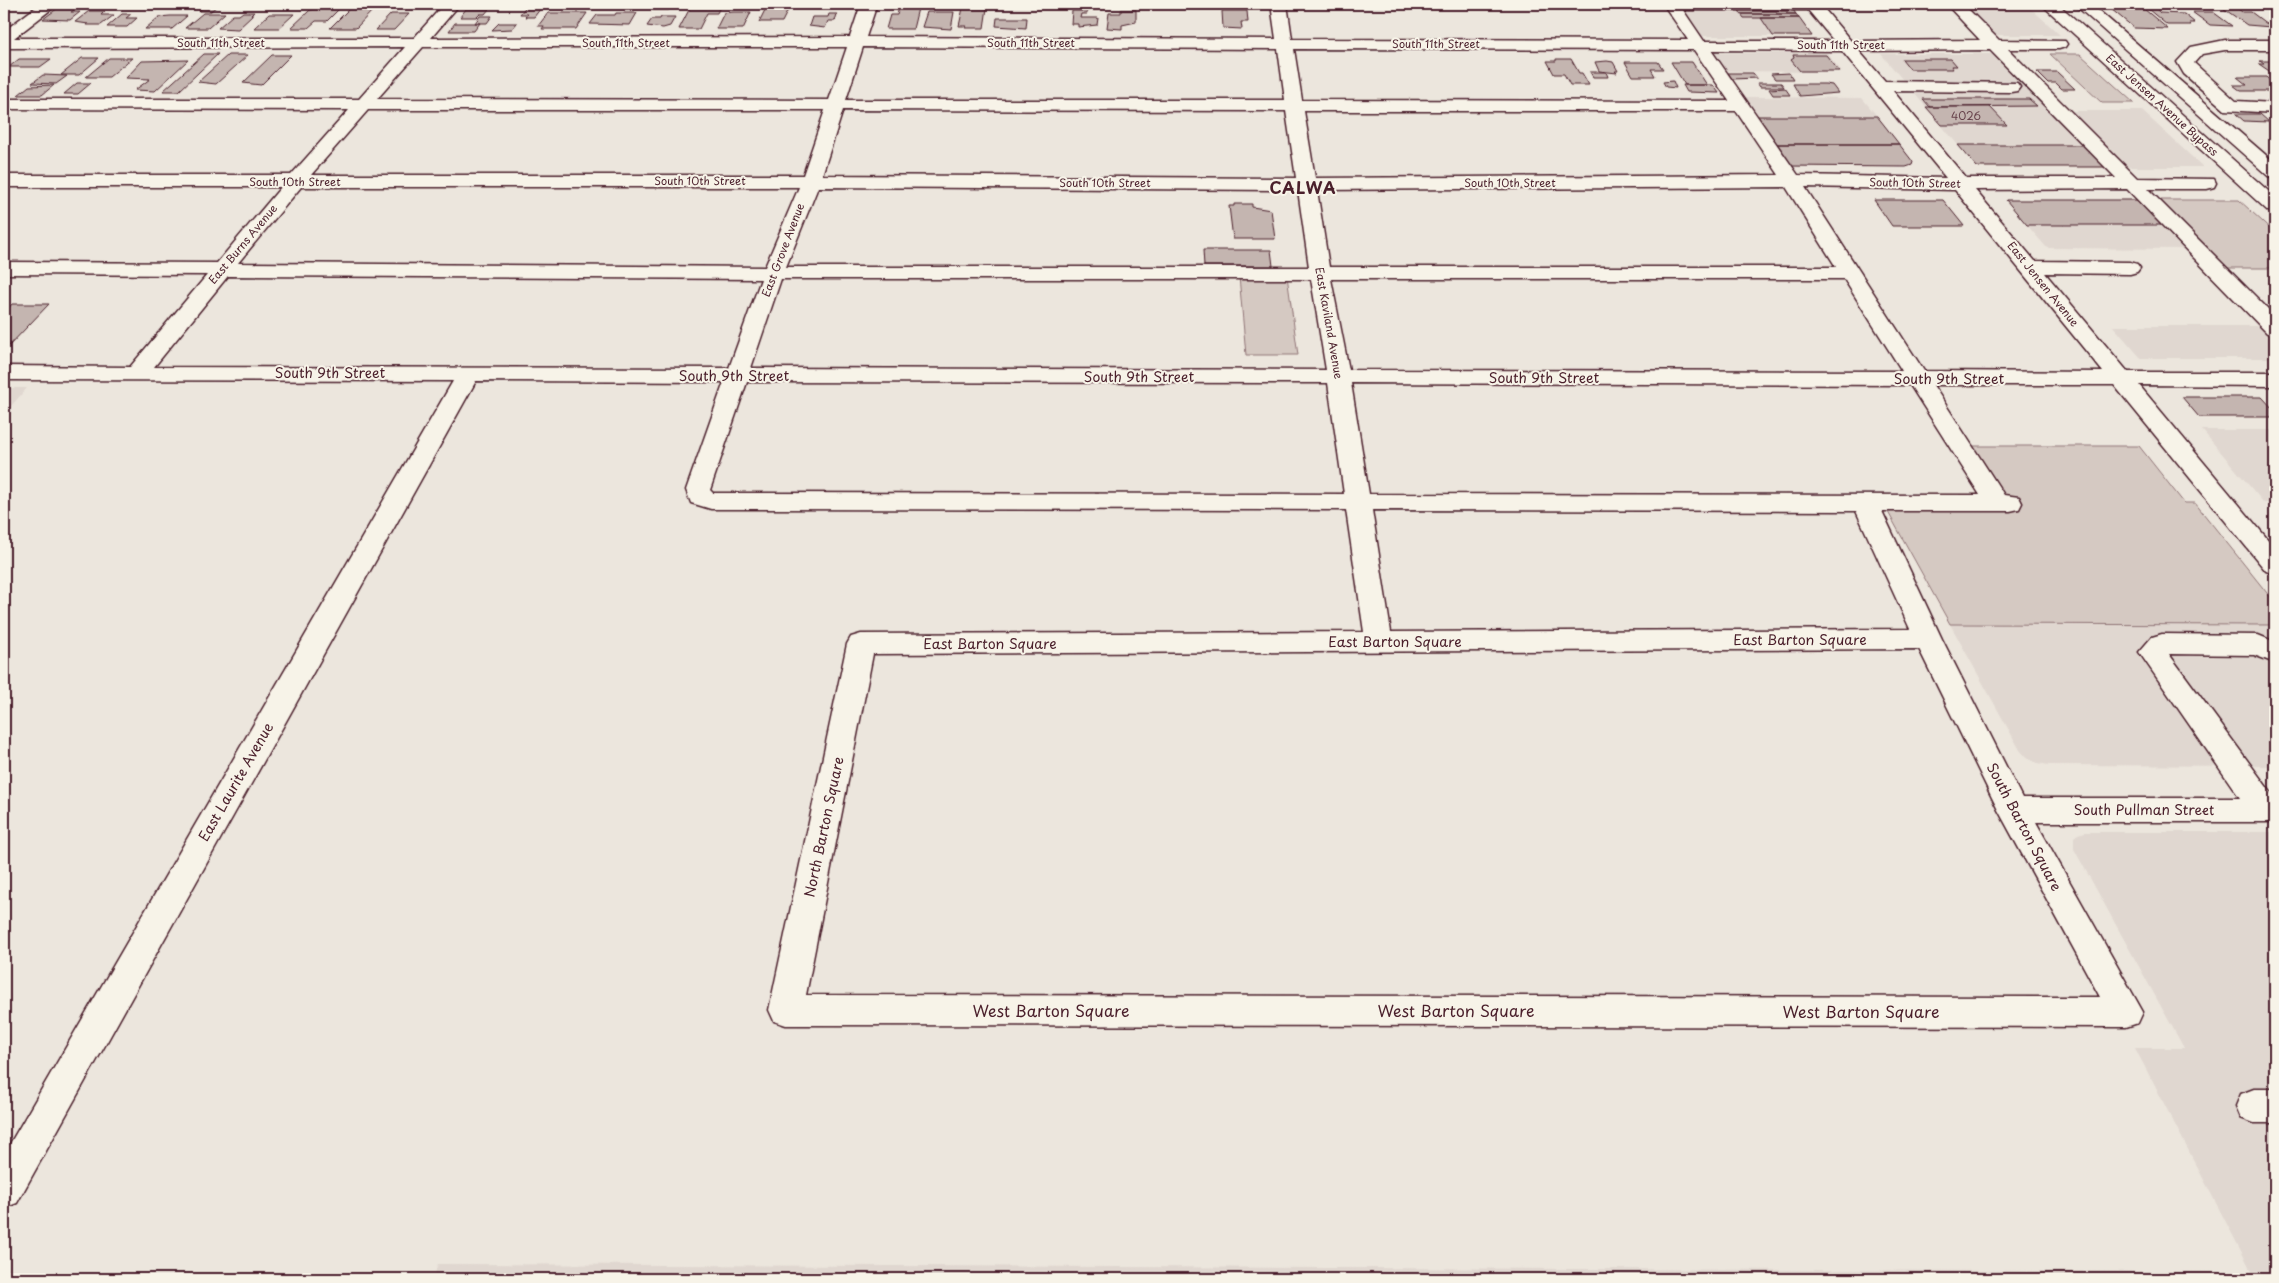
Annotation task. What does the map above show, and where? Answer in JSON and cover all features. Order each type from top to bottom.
[{"type":"street","points":[[4,38],[50,4]]},
{"type":"street","name":"East Burns Avenue","points":[[136,374],[295,182],[452,4]]},
{"type":"street","name":"East Grove Avenue","points":[[869,4],[811,180],[773,273],[739,376],[698,490],[700,497],[711,501],[1358,501]]},
{"type":"street","name":"East Kaviland Avenue","points":[[1278,4],[1380,642]]},
{"type":"street","points":[[1672,4],[1812,4]]},
{"type":"street","points":[[1358,501],[2003,503],[1917,379],[1792,181],[1697,44],[1672,4]]},
{"type":"street","name":"East Jensen Avenue","points":[[1812,4],[2119,379],[2275,565]]},
{"type":"street","points":[[1954,4],[2275,328]]},
{"type":"street","name":"East Jensen Avenue Bypass","points":[[2049,4],[2275,207]]},
{"type":"street","name":"East Jensen Avenue Bypass","points":[[2082,4],[2275,172]]},
{"type":"street","name":"South 11th Street","points":[[4,43],[856,42],[1284,45],[1742,44],[1846,46],[2059,44]]},
{"type":"street","points":[[1724,61],[1753,60],[1742,44]]},
{"type":"street","points":[[2275,45],[2225,45],[2197,50],[2185,62],[2190,70],[2231,106],[2275,108]]},
{"type":"street","points":[[1880,86],[2011,87]]},
{"type":"street","points":[[4,104],[836,104],[1294,107],[1740,106]]},
{"type":"street","name":"South 10th Street","points":[[4,181],[811,180],[1306,184],[1792,181],[1961,184],[2207,183]]},
{"type":"street","points":[[2029,267],[2130,268]]},
{"type":"street","points":[[4,268],[773,273],[1850,273]]},
{"type":"street","name":"South 9th Street","points":[[4,373],[2275,379]]},
{"type":"street","name":"East Laurite Avenue","points":[[4,1190],[469,373]]},
{"type":"street","name":"South Barton Square","points":[[1865,502],[1928,639],[2013,810],[2126,1012]]},
{"type":"street","name":"East Barton Square","points":[[861,644],[1928,639]]},
{"type":"street","name":"North Barton Square","points":[[786,1010],[861,644]]},
{"type":"street","points":[[2270,810],[2153,652],[2162,644],[2258,645],[2275,654]]},
{"type":"street","name":"South Pullman Street","points":[[2013,810],[2270,810]]},
{"type":"street","name":"West Barton Square","points":[[786,1010],[2126,1012]]},
{"type":"shaded area","points":[[1680,4],[1788,4],[1793,10],[1739,11],[1744,18],[1761,18],[1773,36],[1700,36]]},
{"type":"shaded area","points":[[1961,4],[2026,4],[2060,35],[1992,35]]},
{"type":"shaded area","points":[[1713,53],[1827,53],[1842,72],[1725,71]]},
{"type":"shaded area","points":[[1881,54],[1996,54],[2086,145],[1958,145]]},
{"type":"shaded area","points":[[2050,54],[2080,54],[2134,103],[2102,103]]},
{"type":"shaded area","points":[[1742,97],[1862,98],[1877,116],[1754,116]]},
{"type":"shaded area","points":[[2069,111],[2142,111],[2203,167],[2125,167]]},
{"type":"shaded area","points":[[2158,200],[2239,200],[2275,233],[2275,268],[2227,268]]},
{"type":"shaded area","points":[[2027,225],[2165,225],[2188,249],[2047,248]]},
{"type":"shaded area","points":[[1239,276],[1287,276],[1298,355],[1246,355]]},
{"type":"shaded area","points":[[2113,326],[2265,326],[2275,337],[2275,358],[2141,358]]},
{"type":"shaded area","points":[[4,388],[27,388],[4,414]]},
{"type":"shaded area","points":[[2202,430],[2275,430],[2275,503],[2264,503]]},
{"type":"shaded area","points":[[1972,446],[2139,446],[2184,503],[2195,503],[2275,603],[2275,625],[1950,624],[1883,503],[2009,502]]},
{"type":"shaded area","points":[[1950,624],[2275,625],[2275,766],[2049,765],[2037,763],[2027,758],[2020,750]]},
{"type":"shaded area","points":[[2085,832],[2275,832],[2275,1279],[433,1279],[438,1264],[2252,1272],[2135,1048],[2184,1048],[2074,849],[2074,837]]},
{"type":"building","points":[[528,4],[544,4],[534,17],[525,17],[528,14],[520,14]]},
{"type":"building","points":[[657,4],[673,4],[669,10],[653,10]]},
{"type":"building","points":[[768,4],[791,4],[782,22],[759,22]]},
{"type":"building","points":[[900,4],[919,4],[913,29],[886,29],[890,15],[897,15]]},
{"type":"building","points":[[1089,4],[1101,4],[1101,10],[1089,10]]},
{"type":"building","points":[[1145,4],[1166,4],[1166,7],[1145,7]]},
{"type":"building","points":[[1180,4],[1209,4],[1209,7],[1180,7]]},
{"type":"building","points":[[2105,4],[2138,4],[2168,29],[2134,28]]},
{"type":"building","points":[[2142,4],[2152,4],[2160,13],[2184,14],[2195,23],[2189,23],[2191,25],[2167,25]]},
{"type":"building","points":[[2217,4],[2236,7],[2242,12],[2251,12],[2271,27],[2247,25]]},
{"type":"building","points":[[206,5],[218,5],[211,11],[199,11]]},
{"type":"building","points":[[707,5],[721,5],[717,13],[707,13],[699,29],[679,29],[690,8],[706,8]]},
{"type":"building","points":[[341,7],[327,21],[316,21],[308,28],[291,28],[310,10]]},
{"type":"building","points":[[58,8],[77,8],[71,12],[80,12],[70,20],[43,19]]},
{"type":"building","points":[[963,8],[987,8],[984,28],[965,28],[966,26],[959,26]]},
{"type":"building","points":[[349,9],[374,9],[356,28],[330,28]]},
{"type":"building","points":[[466,9],[489,9],[485,14],[480,14],[477,17],[460,17]]},
{"type":"building","points":[[1121,10],[1136,10],[1136,22],[1122,25],[1122,29],[1107,28],[1109,13],[1121,13]]},
{"type":"building","points":[[1739,10],[1793,10],[1796,14],[1741,14]]},
{"type":"building","points":[[89,11],[105,11],[101,15],[114,15],[101,25],[86,25],[88,24],[75,22]]},
{"type":"building","points":[[1072,11],[1087,11],[1087,14],[1081,14],[1080,18],[1098,18],[1097,25],[1078,27],[1078,24],[1071,24]]},
{"type":"building","points":[[1222,11],[1247,11],[1248,22],[1241,22],[1242,29],[1223,28]]},
{"type":"building","points":[[243,12],[254,12],[238,29],[218,28],[233,15],[239,15]]},
{"type":"building","points":[[751,12],[743,29],[716,29],[724,13]]},
{"type":"building","points":[[927,12],[954,12],[951,29],[922,27]]},
{"type":"building","points":[[2192,12],[2213,12],[2232,26],[2210,25]]},
{"type":"building","points":[[203,13],[225,13],[208,28],[185,28]]},
{"type":"building","points":[[548,13],[587,13],[576,29],[542,29],[544,26],[538,26]]},
{"type":"building","points":[[616,13],[637,13],[630,25],[590,24],[597,15],[615,15]]},
{"type":"building","points":[[122,14],[131,14],[126,18],[137,18],[127,27],[107,27]]},
{"type":"building","points":[[269,14],[294,14],[279,28],[254,28]]},
{"type":"building","points":[[391,14],[409,14],[394,30],[376,30]]},
{"type":"building","points":[[829,14],[837,14],[835,21],[828,21],[825,28],[809,26],[812,17],[828,17]]},
{"type":"building","points":[[1741,14],[1796,14],[1799,18],[1744,18]]},
{"type":"building","points":[[187,16],[172,29],[145,29],[159,17]]},
{"type":"building","points":[[480,16],[492,16],[487,23],[475,23]]},
{"type":"building","points":[[661,17],[675,17],[670,26],[663,28],[647,26],[652,19],[660,19]]},
{"type":"building","points":[[997,18],[1027,18],[1026,28],[996,26]]},
{"type":"building","points":[[1761,18],[1799,18],[1812,36],[1773,36]]},
{"type":"building","points":[[455,23],[480,23],[474,31],[449,31]]},
{"type":"building","points":[[499,23],[517,23],[512,29],[492,30]]},
{"type":"building","points":[[204,54],[218,54],[179,91],[163,91]]},
{"type":"building","points":[[228,55],[248,55],[216,84],[198,82]]},
{"type":"building","points":[[272,55],[291,55],[261,85],[243,83]]},
{"type":"building","points":[[1793,55],[1826,55],[1839,71],[1800,71],[1791,60],[1794,58]]},
{"type":"building","points":[[82,58],[99,58],[79,75],[61,75]]},
{"type":"building","points":[[109,58],[132,58],[109,77],[86,77]]},
{"type":"building","points":[[19,59],[51,59],[40,67],[9,67]]},
{"type":"building","points":[[1556,59],[1571,59],[1589,85],[1570,85],[1564,74],[1554,74],[1547,61],[1556,61]]},
{"type":"building","points":[[1902,59],[1951,59],[1957,66],[1951,66],[1953,69],[1910,69]]},
{"type":"building","points":[[188,60],[155,91],[135,90],[150,79],[126,78],[142,61]]},
{"type":"building","points":[[2260,61],[2275,61],[2275,75],[2259,64],[2264,64]]},
{"type":"building","points":[[1595,62],[1613,62],[1618,71],[1615,71],[1617,73],[1599,71]]},
{"type":"building","points":[[1625,62],[1658,62],[1663,69],[1651,69],[1655,76],[1633,76]]},
{"type":"building","points":[[1671,62],[1692,62],[1707,85],[1685,85]]},
{"type":"building","points":[[1590,72],[1606,72],[1608,77],[1593,77]]},
{"type":"building","points":[[2037,72],[2057,72],[2075,89],[2062,89],[2056,83],[2048,83]]},
{"type":"building","points":[[1728,73],[1753,73],[1757,78],[1732,79]]},
{"type":"building","points":[[1789,73],[1793,79],[1775,79],[1771,74]]},
{"type":"building","points":[[43,75],[67,76],[56,84],[32,83]]},
{"type":"building","points":[[2237,77],[2266,77],[2275,85],[2275,91],[2241,91],[2233,85],[2247,85]]},
{"type":"building","points":[[1673,81],[1676,88],[1666,87],[1663,82]]},
{"type":"building","points":[[77,83],[91,83],[78,94],[64,94]]},
{"type":"building","points":[[1757,83],[1781,83],[1784,87],[1760,87]]},
{"type":"building","points":[[1793,84],[1832,85],[1838,93],[1800,96]]},
{"type":"building","points":[[54,85],[42,95],[18,95],[29,86]]},
{"type":"building","points":[[1683,85],[1713,85],[1719,93],[1687,92]]},
{"type":"building","points":[[1785,88],[1790,95],[1773,95],[1769,89]]},
{"type":"building","points":[[1923,99],[2029,99],[2037,106],[1930,107]]},
{"type":"building","points":[[1926,107],[1990,107],[2007,125],[1942,125]]},
{"type":"building","points":[[2236,114],[2260,114],[2269,122],[2244,121]]},
{"type":"building","points":[[1754,116],[1877,116],[1899,144],[1773,144]]},
{"type":"building","points":[[1773,144],[1899,144],[1913,162],[1912,165],[1906,167],[1787,166]]},
{"type":"building","points":[[1958,145],[2086,145],[2108,167],[1977,167]]},
{"type":"building","points":[[1874,200],[1943,200],[1964,226],[1892,226]]},
{"type":"building","points":[[2006,200],[2140,200],[2165,225],[2027,225]]},
{"type":"building","points":[[1234,204],[1252,204],[1252,207],[1271,210],[1275,239],[1233,239],[1229,206],[1234,206]]},
{"type":"building","points":[[1203,250],[1271,250],[1273,266],[1204,266]]},
{"type":"building","points":[[12,304],[49,304],[7,348],[4,348],[4,313]]},
{"type":"building","points":[[2182,397],[2262,397],[2275,411],[2275,417],[2199,417]]},
{"type":"district","name":"CALWA","points":[[1303,188]]}]
